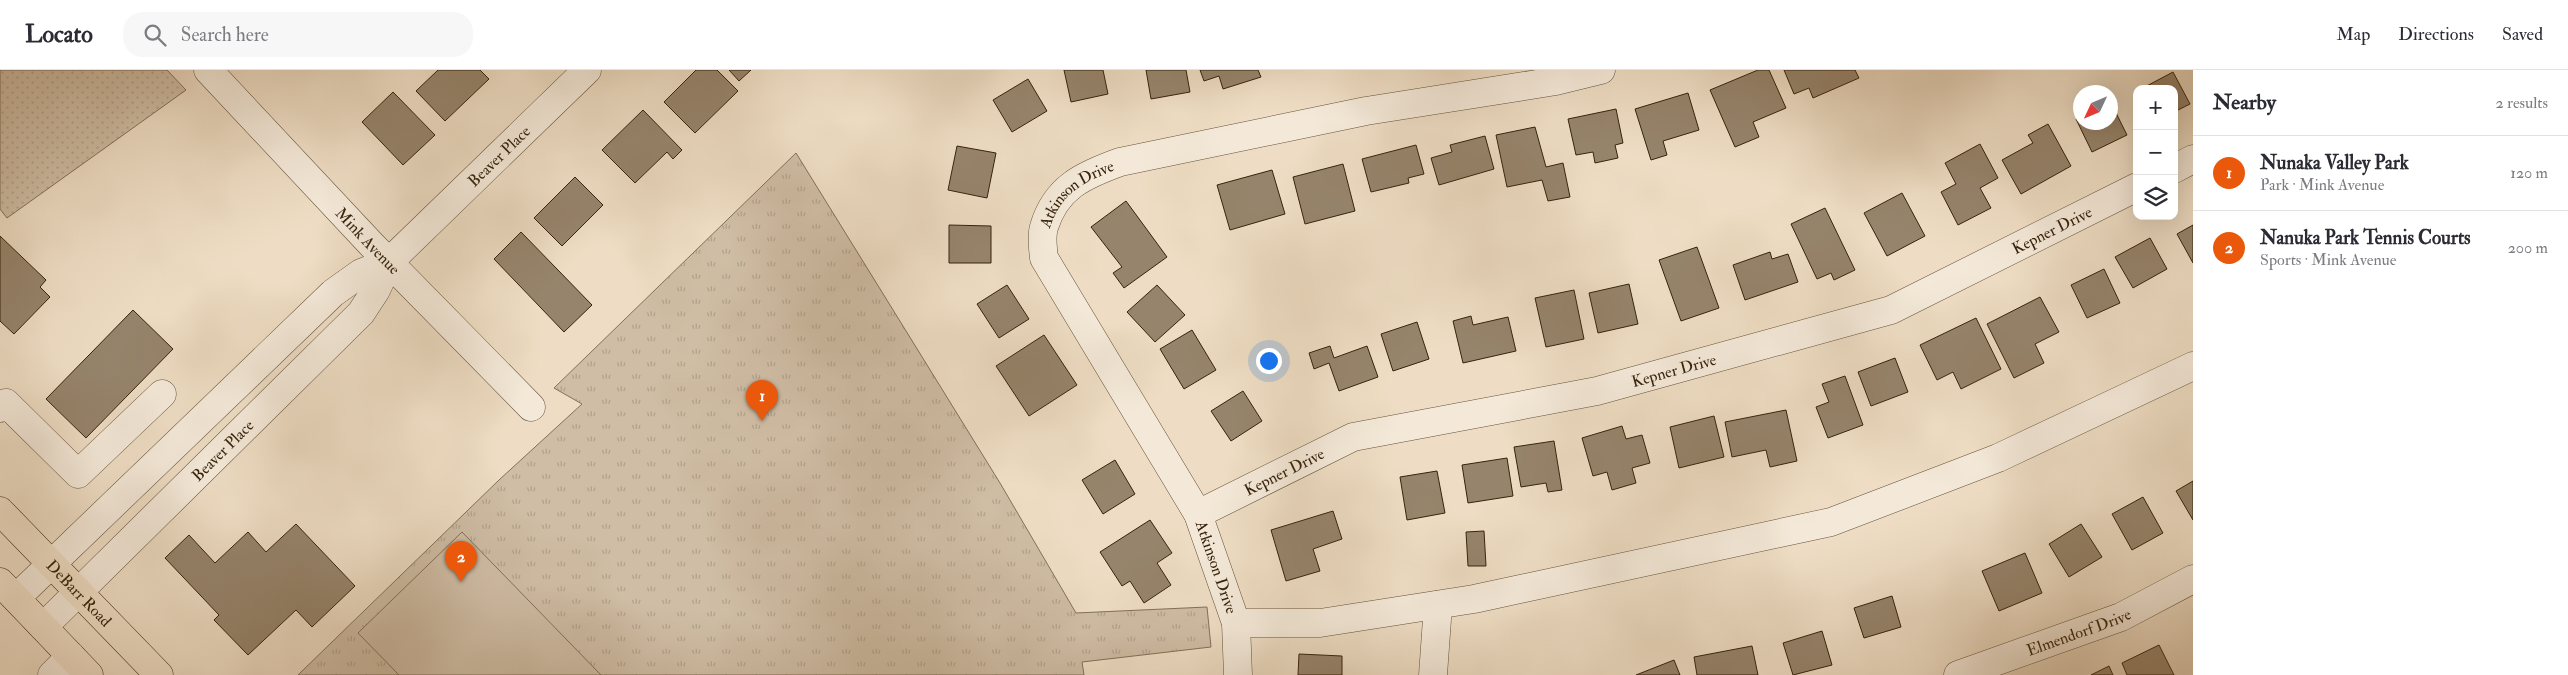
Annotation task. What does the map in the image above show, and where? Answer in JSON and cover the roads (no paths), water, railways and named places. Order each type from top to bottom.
[{"type":"main road","name":"DeBarr Road","points":[[0,511],[159,675]]},
{"type":"main road","points":[[8,590],[80,666]]},
{"type":"street","name":"Mink Avenue","points":[[208,70],[388,262],[531,407]]},
{"type":"street","name":"Beaver Place","points":[[8,590],[51,563],[334,293],[361,273],[388,262],[587,70]]},
{"type":"street","name":"Atkinson Drive","points":[[1238,675],[1236,623],[1198,514],[1044,258],[1043,228],[1060,194],[1083,176],[1120,162],[1366,111],[1556,81],[1601,70]]},
{"type":"street","points":[[2178,166],[2193,159]]},
{"type":"street","name":"Kepner Drive","points":[[1198,514],[1352,437],[1597,392],[1891,310],[2133,189]]},
{"type":"street","name":"Beaver Place","points":[[43,626],[360,313],[376,290],[388,262]]},
{"type":"street","points":[[1236,623],[1320,623],[1438,605],[1484,597],[1831,522],[1998,458],[2193,366]]},
{"type":"street","points":[[0,408],[6,403],[78,474],[162,394]]},
{"type":"street","name":"Elmendorf Drive","points":[[1958,675],[2121,617],[2193,579]]},
{"type":"street","points":[[1433,675],[1438,605]]},
{"type":"street","points":[[52,675],[80,666]]},
{"type":"place","name":"Nunaka Valley Park","points":[[762,421]]},
{"type":"place","name":"Nanuka Park Tennis Courts","points":[[461,582]]}]
